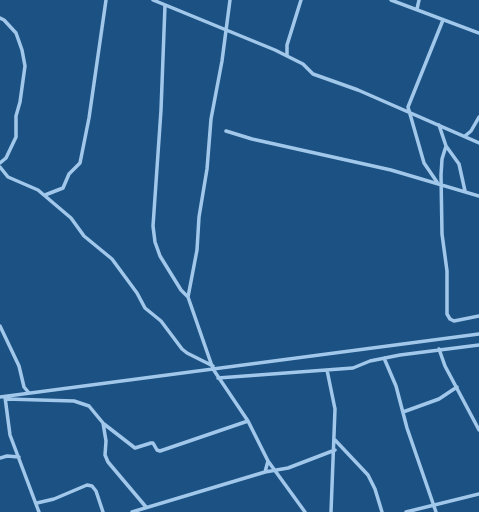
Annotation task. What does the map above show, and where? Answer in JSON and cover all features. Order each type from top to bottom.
[{"type":"street","points":[[45,195],[63,188],[69,174],[80,163],[89,118],[106,0]]},
{"type":"street","points":[[153,0],[287,56],[303,64],[313,74],[358,90],[479,143]]},
{"type":"street","points":[[188,297],[197,250],[199,217],[207,169],[210,119],[222,61],[230,0]]},
{"type":"street","points":[[287,56],[286,49],[301,0]]},
{"type":"street","points":[[391,0],[479,33]]},
{"type":"street","points":[[417,9],[419,0]]},
{"type":"street","points":[[165,5],[161,110],[153,226],[155,242],[160,256],[181,290],[188,297],[218,378],[248,421],[268,461],[305,512]]},
{"type":"street","points":[[0,18],[4,20],[16,33],[25,66],[20,102],[16,116],[16,137],[6,158],[0,163]]},
{"type":"street","points":[[440,183],[424,163],[408,107],[444,20]]},
{"type":"street","points":[[465,136],[471,131],[479,117]]},
{"type":"street","points":[[439,125],[446,146],[459,164],[465,192]]},
{"type":"street","points":[[226,131],[252,139],[391,170],[440,183],[479,196]]},
{"type":"street","points":[[446,146],[441,162],[440,183],[442,234],[447,271],[447,314],[450,319],[454,321],[479,316]]},
{"type":"street","points":[[0,167],[8,177],[38,190],[45,195],[71,218],[90,242],[112,259],[137,293],[145,308],[161,321],[182,349],[213,367]]},
{"type":"street","points":[[0,326],[19,366],[24,387],[29,393]]},
{"type":"street","points":[[5,398],[29,393],[213,367],[479,334]]},
{"type":"street","points":[[218,378],[353,368],[370,361],[384,358],[440,349],[479,345]]},
{"type":"street","points":[[440,349],[445,366],[479,430]]},
{"type":"street","points":[[384,358],[396,386],[436,512]]},
{"type":"street","points":[[327,370],[335,409],[335,450],[331,512]]},
{"type":"street","points":[[403,412],[440,399],[457,387]]},
{"type":"street","points":[[0,397],[79,402],[89,406],[103,423],[135,448],[153,443],[157,450],[160,451],[248,421]]},
{"type":"street","points":[[5,398],[10,435],[37,503],[39,512]]},
{"type":"street","points":[[103,423],[106,436],[105,455],[108,462],[146,507]]},
{"type":"street","points":[[335,440],[368,476],[375,488],[382,512]]},
{"type":"street","points":[[132,512],[265,472],[288,468],[335,450]]},
{"type":"street","points":[[0,458],[7,456],[19,457]]},
{"type":"street","points":[[265,472],[268,461]]},
{"type":"street","points":[[37,503],[86,486],[92,486],[96,491],[103,512]]},
{"type":"street","points":[[406,512],[479,494]]}]
